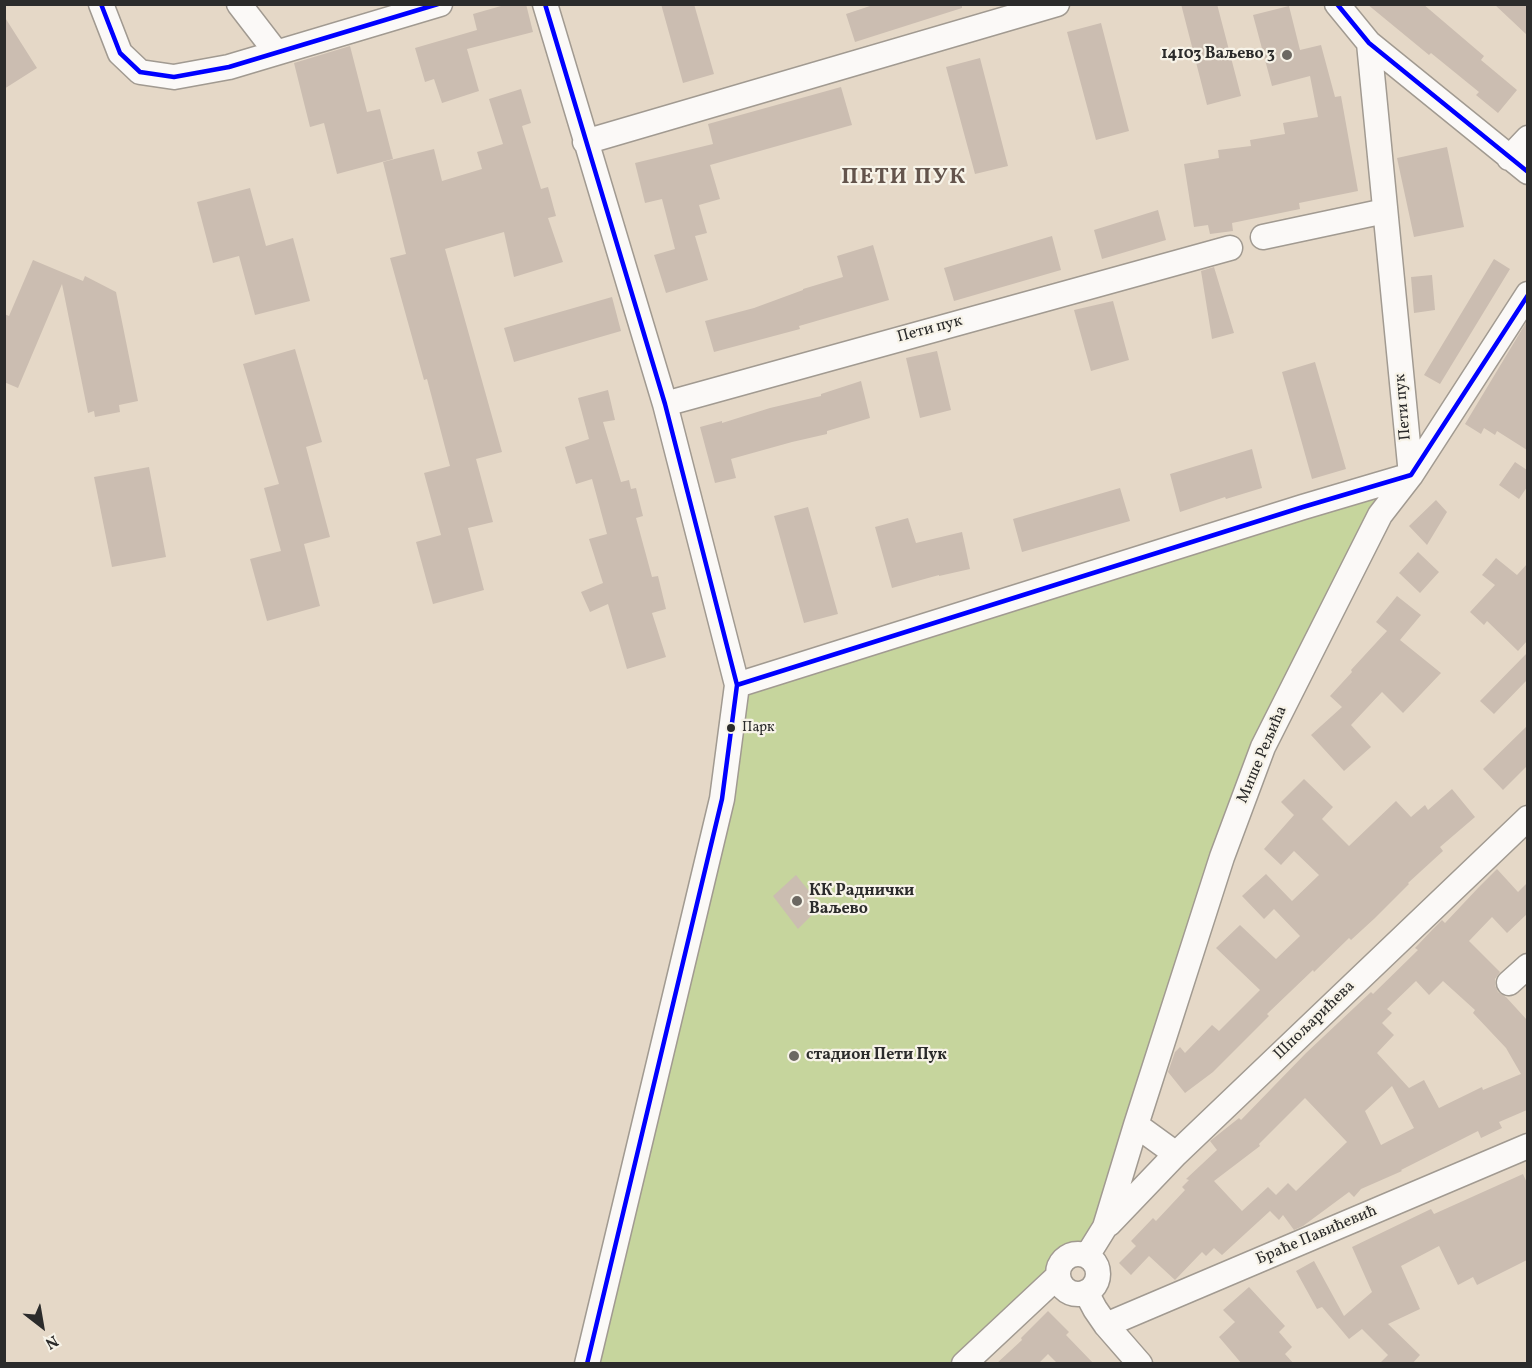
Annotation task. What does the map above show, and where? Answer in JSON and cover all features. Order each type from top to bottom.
[{"type":"street","points":[[101,4],[120,53],[140,72],[174,77],[229,67],[440,4]]},
{"type":"street","points":[[239,4],[276,52]]},
{"type":"street","points":[[545,4],[664,404],[737,685],[722,799],[587,1364]]},
{"type":"street","points":[[585,142],[1057,4]]},
{"type":"street","points":[[1337,4],[1369,43],[1521,163],[1527,138]]},
{"type":"street","name":"Пети пук","points":[[1369,43],[1411,475]]},
{"type":"street","points":[[1263,237],[1385,211]]},
{"type":"street","name":"Пети пук","points":[[664,404],[1230,248]]},
{"type":"street","name":"Мише Рељића","points":[[1087,1256],[1105,1227],[1222,857],[1263,747],[1380,515],[1411,475],[1527,294]]},
{"type":"street","points":[[737,685],[1411,475]]},
{"type":"street","name":"Шпољарићева","points":[[1105,1227],[1176,1154],[1527,818]]},
{"type":"street","points":[[1509,983],[1527,966]]},
{"type":"street","points":[[1136,1125],[1176,1154]]},
{"type":"street","name":"Браће Павићевић","points":[[1106,1325],[1527,1146]]},
{"type":"street","points":[[1075,1253],[1087,1256],[1096,1265],[1098,1271],[1095,1284],[1086,1292],[1074,1294],[1068,1292],[1059,1283],[1057,1270],[1059,1264],[1063,1259],[1075,1253]]},
{"type":"street","points":[[964,1364],[1058,1278]]},
{"type":"street","points":[[1086,1292],[1106,1325],[1140,1364]]},
{"type":"green space","points":[[1411,475],[1263,747],[1087,1256],[1075,1253],[1063,1259],[1057,1271],[964,1363],[587,1364],[737,685]]},
{"type":"building","points":[[508,4],[526,4],[533,32],[467,49],[479,91],[442,103],[434,79],[425,82],[415,48],[477,30],[473,14]]},
{"type":"building","points":[[661,4],[694,4],[714,74],[683,83]]},
{"type":"building","points":[[876,4],[962,4],[962,8],[855,42],[846,14]]},
{"type":"building","points":[[1181,4],[1217,4],[1241,96],[1207,105]]},
{"type":"building","points":[[1367,4],[1423,4],[1484,56],[1481,60],[1517,90],[1498,113],[1476,95],[1479,92]]},
{"type":"building","points":[[1494,4],[1527,4],[1527,35]]},
{"type":"building","points":[[1289,6],[1300,50],[1321,45],[1335,97],[1341,96],[1358,191],[1299,203],[1300,209],[1232,223],[1233,231],[1210,234],[1208,225],[1194,227],[1184,164],[1219,158],[1218,150],[1251,146],[1250,140],[1285,134],[1283,123],[1318,117],[1310,76],[1272,86],[1253,15]]},
{"type":"building","points":[[4,16],[37,68],[4,89]]},
{"type":"building","points":[[1101,23],[1129,131],[1096,140],[1067,32]]},
{"type":"building","points":[[350,46],[367,112],[380,109],[393,159],[337,174],[324,123],[310,127],[294,63]]},
{"type":"building","points":[[980,58],[1008,166],[975,174],[946,67]]},
{"type":"building","points":[[841,87],[852,125],[710,165],[720,199],[699,205],[707,233],[695,236],[708,280],[666,293],[654,255],[675,249],[662,199],[645,203],[635,163],[713,144],[708,124]]},
{"type":"building","points":[[521,89],[531,123],[522,126],[541,189],[548,187],[556,216],[548,218],[563,262],[514,277],[504,232],[445,249],[502,452],[476,459],[493,522],[468,528],[484,590],[433,604],[416,542],[441,535],[424,473],[450,466],[427,379],[424,380],[390,258],[406,254],[383,162],[434,149],[442,181],[482,169],[477,152],[503,144],[489,99]]},
{"type":"building","points":[[1447,147],[1464,227],[1414,237],[1397,158]]},
{"type":"building","points":[[250,188],[266,246],[293,238],[310,301],[255,315],[239,256],[213,263],[197,202]]},
{"type":"building","points":[[1158,210],[1166,240],[1102,259],[1094,230]]},
{"type":"building","points":[[1052,236],[1061,270],[954,301],[944,268]]},
{"type":"building","points":[[873,245],[889,300],[799,326],[800,329],[714,352],[705,321],[754,308],[803,289],[843,277],[837,256]]},
{"type":"building","points":[[1494,259],[1510,269],[1440,384],[1424,375]]},
{"type":"building","points":[[33,260],[83,281],[85,276],[116,292],[138,401],[119,405],[120,412],[95,417],[94,411],[88,413],[62,284],[18,388],[4,382],[4,314],[9,316]]},
{"type":"building","points":[[1214,267],[1234,333],[1212,339],[1201,271]]},
{"type":"building","points":[[1432,275],[1435,310],[1414,313],[1411,277]]},
{"type":"building","points":[[612,297],[621,331],[514,362],[504,328]]},
{"type":"building","points":[[1113,301],[1129,360],[1091,371],[1074,310]]},
{"type":"building","points":[[1527,321],[1527,450],[1497,431],[1495,435],[1484,428],[1481,434],[1465,424]]},
{"type":"building","points":[[295,349],[322,442],[306,447],[330,537],[304,544],[320,606],[267,621],[250,559],[281,551],[264,488],[279,484],[243,364]]},
{"type":"building","points":[[937,351],[951,410],[920,418],[906,358]]},
{"type":"building","points":[[1315,362],[1346,469],[1312,479],[1282,372]]},
{"type":"building","points":[[861,381],[870,418],[827,431],[827,434],[731,459],[736,478],[715,483],[700,427],[821,396],[821,394]]},
{"type":"building","points":[[608,390],[615,420],[603,422],[621,482],[629,480],[631,489],[636,488],[643,516],[636,518],[652,577],[658,576],[666,609],[652,613],[666,657],[627,669],[608,604],[590,612],[581,592],[603,583],[589,539],[607,534],[592,479],[576,484],[565,447],[589,439],[578,398]]},
{"type":"building","points":[[1252,449],[1262,488],[1180,512],[1170,474]]},
{"type":"building","points":[[1515,462],[1527,470],[1527,487],[1519,499],[1499,485]]},
{"type":"building","points":[[149,467],[166,557],[112,567],[94,477]]},
{"type":"building","points":[[1120,488],[1130,521],[1022,552],[1013,519]]},
{"type":"building","points":[[1436,500],[1447,512],[1427,545],[1409,526]]},
{"type":"building","points":[[808,507],[838,614],[804,623],[774,516]]},
{"type":"building","points":[[908,518],[916,543],[962,532],[970,569],[892,588],[875,527]]},
{"type":"building","points":[[1418,552],[1439,572],[1420,593],[1399,573]]},
{"type":"building","points":[[1496,558],[1517,575],[1527,564],[1527,641],[1518,651],[1487,621],[1484,625],[1470,612],[1495,585],[1482,575]]},
{"type":"building","points":[[1397,596],[1421,615],[1400,640],[1441,673],[1403,713],[1382,692],[1351,725],[1371,747],[1344,771],[1311,735],[1342,707],[1330,696],[1387,631],[1376,622]]},
{"type":"building","points":[[1527,653],[1527,680],[1494,714],[1480,701]]},
{"type":"building","points":[[1527,726],[1527,766],[1503,790],[1483,769]]},
{"type":"building","points":[[1304,779],[1333,807],[1322,819],[1349,846],[1396,801],[1411,817],[1425,805],[1428,810],[1452,789],[1475,817],[1440,847],[1443,851],[1375,918],[1351,940],[1349,938],[1314,972],[1313,970],[1267,1014],[1269,1016],[1213,1072],[1185,1093],[1168,1072],[1175,1052],[1180,1047],[1185,1053],[1212,1025],[1219,1031],[1260,990],[1216,948],[1240,925],[1276,959],[1300,936],[1274,909],[1264,919],[1242,896],[1266,874],[1292,901],[1319,875],[1294,851],[1281,865],[1264,849],[1294,815],[1281,802]]},
{"type":"building","points":[[1497,869],[1518,892],[1527,883],[1527,914],[1507,933],[1492,917],[1469,941],[1500,972],[1495,979],[1498,992],[1506,997],[1527,1020],[1527,1110],[1499,1122],[1502,1128],[1481,1138],[1478,1131],[1402,1171],[1361,1189],[1354,1197],[1349,1192],[1303,1226],[1294,1230],[1283,1215],[1279,1220],[1270,1211],[1222,1255],[1214,1248],[1206,1256],[1202,1252],[1175,1280],[1149,1256],[1131,1275],[1119,1263],[1136,1246],[1131,1241],[1153,1218],[1156,1221],[1185,1190],[1182,1187],[1189,1180],[1186,1179],[1217,1150],[1210,1141],[1239,1118],[1241,1120],[1306,1053],[1371,992],[1373,994],[1418,950],[1415,948],[1433,929],[1442,920],[1445,923]],"holes":[[[1416,981],[1429,995],[1443,981],[1475,1010],[1473,1013],[1506,1048],[1521,1074],[1483,1090],[1482,1087],[1439,1108],[1424,1080],[1409,1088],[1377,1053],[1394,1035],[1382,1023],[1392,1013],[1387,1009]],[[1392,1086],[1414,1128],[1381,1145],[1365,1111]],[[1305,1098],[1347,1142],[1296,1191],[1288,1183],[1276,1195],[1268,1187],[1242,1211],[1214,1181],[1260,1146],[1259,1144]]]},
{"type":"building","name":"КК Раднички Ваљево","points":[[796,875],[821,906],[798,929],[773,896]]},
{"type":"building","points":[[1523,1174],[1527,1183],[1527,1260],[1477,1285],[1473,1277],[1458,1285],[1439,1246],[1401,1266],[1420,1309],[1388,1324],[1420,1355],[1412,1364],[1379,1364],[1388,1355],[1362,1329],[1349,1339],[1322,1307],[1317,1309],[1296,1271],[1314,1261],[1344,1316],[1372,1292],[1352,1247],[1431,1209],[1434,1214]]},
{"type":"building","points":[[1249,1287],[1285,1326],[1279,1332],[1292,1347],[1285,1354],[1294,1364],[1242,1364],[1219,1337],[1235,1322],[1223,1310]]},
{"type":"building","points":[[1048,1311],[1069,1332],[1066,1335],[1094,1364],[1058,1364],[1048,1354],[1038,1364],[996,1364],[1022,1340],[1021,1338]]},
{"type":"transit line","points":[[101,4],[120,53],[140,72],[174,77],[229,67],[438,4]]},
{"type":"transit line","points":[[545,4],[665,404],[737,685],[722,799],[587,1364]]},
{"type":"transit line","points":[[1337,4],[1369,43],[1528,172]]},
{"type":"transit line","points":[[737,685],[1411,475],[1528,295]]},
{"type":"place","name":"14103 Ваљево 3","points":[[1287,55]]},
{"type":"place","name":"Парк","points":[[731,728]]},
{"type":"place","name":"КК Раднички Ваљево","points":[[797,901]]},
{"type":"place","name":"стадион Пети Пук","points":[[794,1056]]},
{"type":"district","name":"ПЕТИ ПУК","points":[[904,179]]}]
